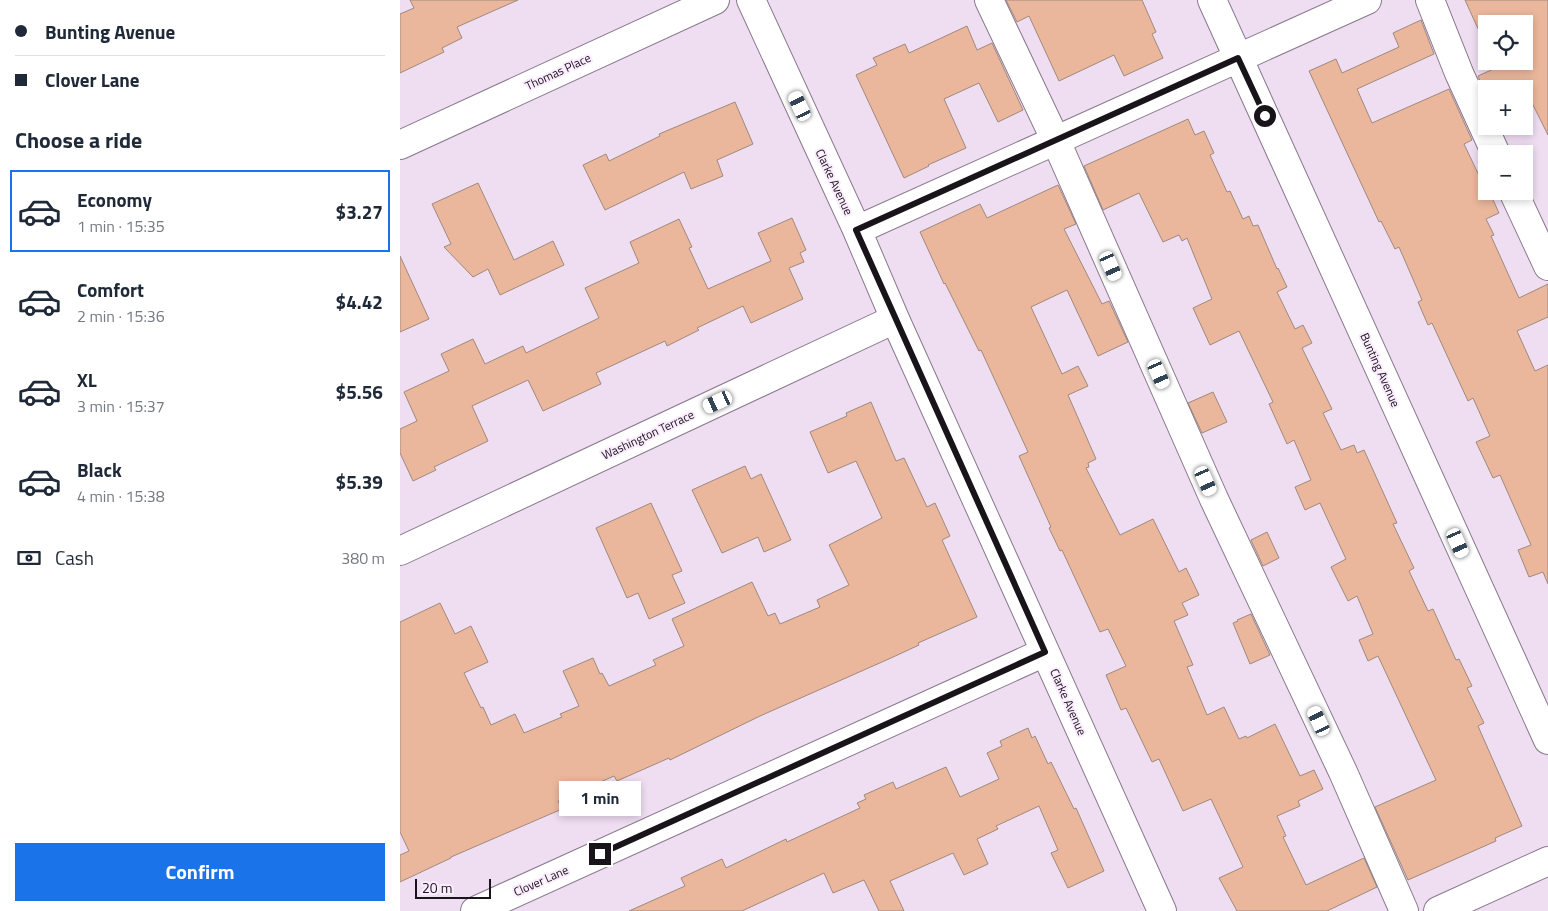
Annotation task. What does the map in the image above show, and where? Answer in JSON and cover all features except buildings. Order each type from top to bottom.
[{"type":"street","name":"Thomas Place","points":[[400,144],[715,0]]},
{"type":"street","name":"Clarke Avenue","points":[[751,0],[1162,911]]},
{"type":"street","points":[[989,0],[1056,141],[1214,499],[1343,772],[1404,911]]},
{"type":"street","name":"Bunting Avenue","points":[[1212,0],[1548,740]]},
{"type":"street","points":[[856,230],[1367,0]]},
{"type":"street","points":[[1430,0],[1459,73],[1492,145]]},
{"type":"street","points":[[1517,200],[1548,266]]},
{"type":"street","name":"Washington Terrace","points":[[400,551],[895,320]]},
{"type":"street","name":"Clover Lane","points":[[475,911],[1045,652]]},
{"type":"street","points":[[1438,911],[1548,861]]},
{"type":"route","points":[[600,854],[1045,652],[856,230],[1238,58],[1265,116]]}]
